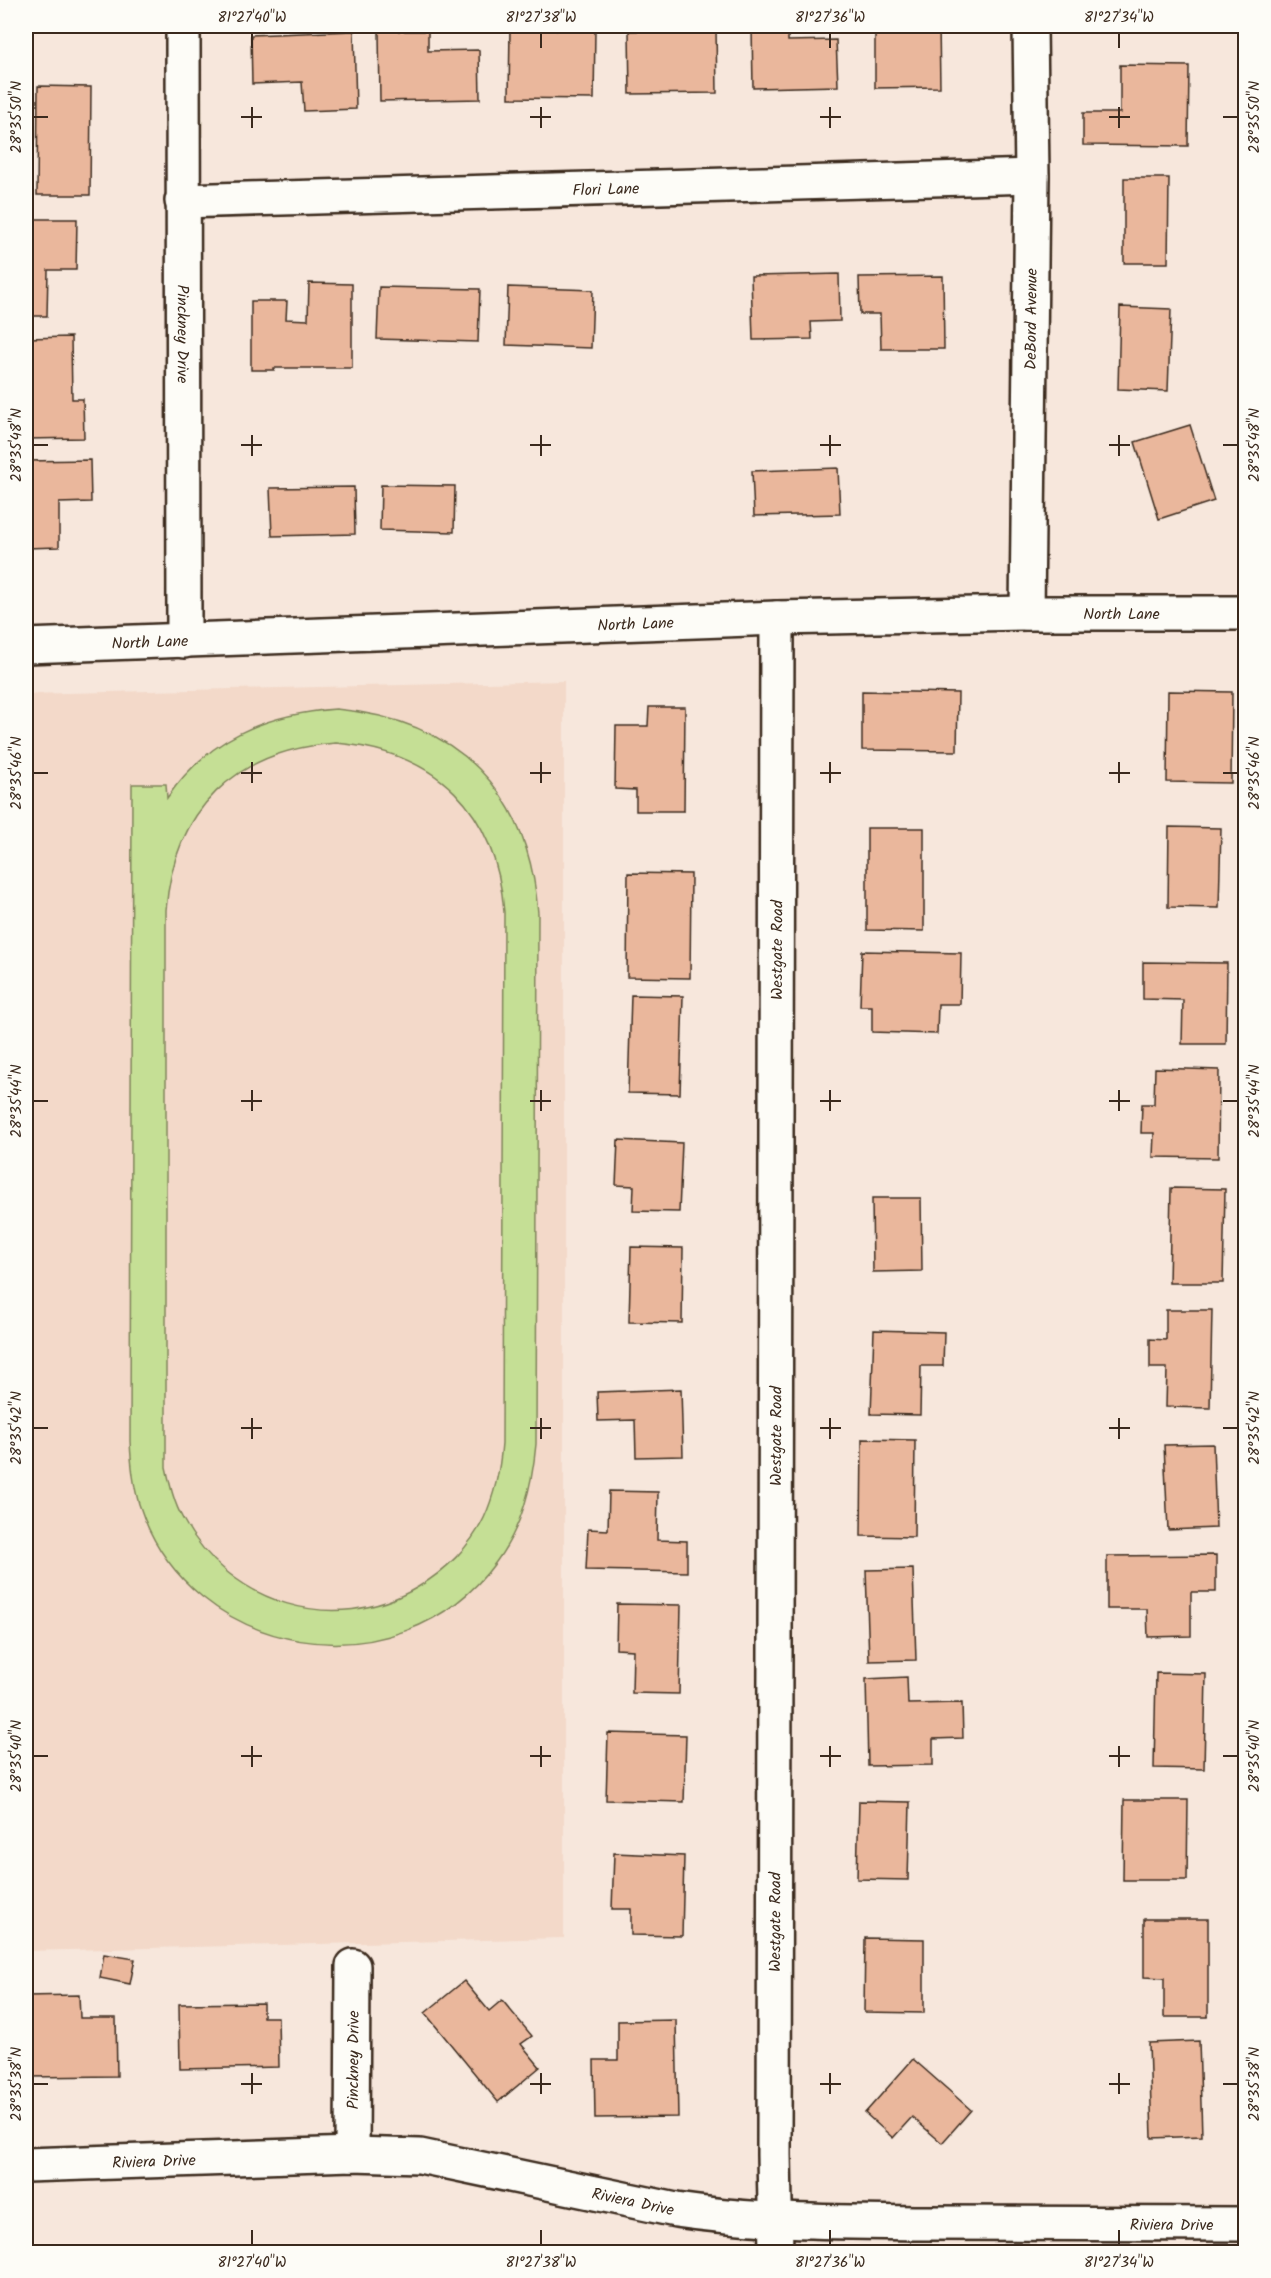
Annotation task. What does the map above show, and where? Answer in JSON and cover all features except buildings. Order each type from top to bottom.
[{"type":"street","name":"Pinckney Drive","points":[[183,26],[184,641]]},
{"type":"street","name":"DeBord Avenue","points":[[1027,613],[1032,176],[1030,26]]},
{"type":"street","name":"Flori Lane","points":[[182,201],[1032,176]]},
{"type":"street","name":"North Lane","points":[[26,646],[777,618],[1027,613],[1245,613]]},
{"type":"street","name":"Westgate Road","points":[[776,2253],[774,2096],[777,618]]},
{"type":"street","name":"Pinckney Drive","points":[[352,2154],[353,1966]]},
{"type":"street","name":"Riviera Drive","points":[[26,2165],[352,2154],[420,2156],[676,2210],[776,2220],[1018,2224],[1245,2224]]},
{"type":"shaded area","points":[[564,681],[564,1938],[26,1951],[26,694]]},
{"type":"green space","points":[[336,709],[379,716],[417,728],[451,746],[479,769],[502,797],[520,831],[532,869],[538,913],[536,1444],[532,1476],[519,1521],[505,1549],[496,1562],[455,1604],[407,1630],[354,1643],[300,1641],[249,1625],[202,1597],[165,1556],[139,1504],[135,1489],[130,1441],[132,784],[166,784],[167,798],[201,759],[220,745],[263,724],[310,712]],"holes":[[[336,743],[372,749],[404,759],[431,774],[455,793],[474,816],[489,844],[499,876],[504,912],[502,1443],[496,1482],[484,1518],[472,1539],[447,1566],[418,1587],[386,1602],[352,1609],[319,1610],[287,1604],[256,1591],[228,1573],[203,1548],[183,1519],[166,1467],[166,910],[171,874],[182,843],[197,815],[216,792],[240,773],[268,758],[300,748]]]}]
